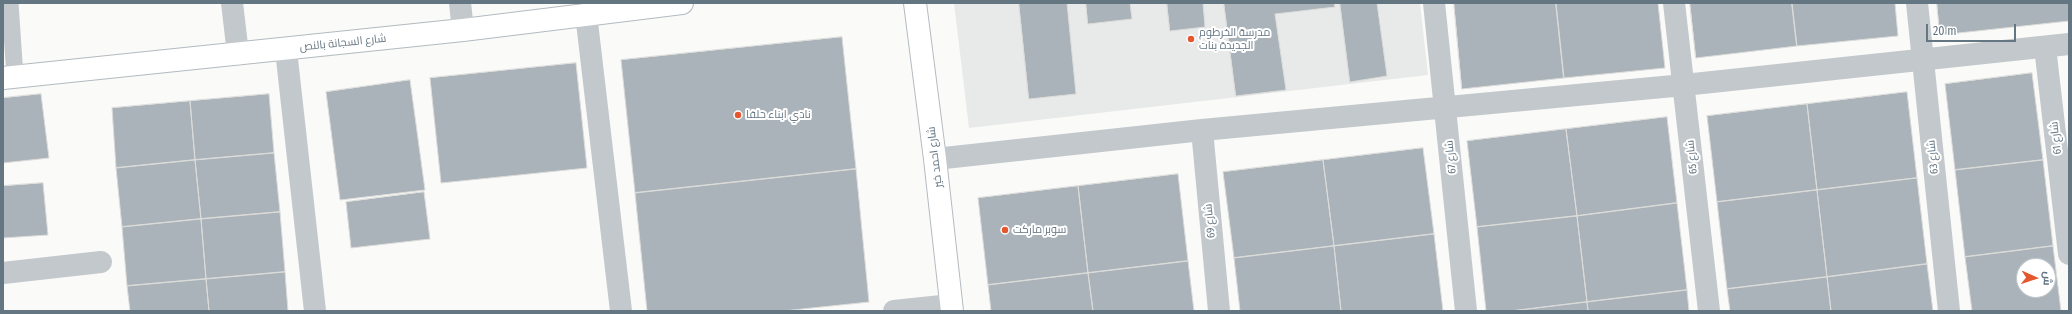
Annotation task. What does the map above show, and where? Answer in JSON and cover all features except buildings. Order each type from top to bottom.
[{"type":"street","points":[[232,3],[238,54]]},
{"type":"street","points":[[460,3],[463,30]]},
{"type":"street","name":"شارع السجانة بالنص","points":[[9,78],[286,50],[682,3]]},
{"type":"street","name":"شارع احمد خير","points":[[915,3],[935,159],[951,308]]},
{"type":"street","name":"شارع 67","points":[[1434,3],[1446,106],[1466,311]]},
{"type":"street","name":"شارع 65","points":[[1674,3],[1709,311]]},
{"type":"street","name":"شارع 63","points":[[1917,3],[1949,311]]},
{"type":"street","points":[[586,14],[621,311]]},
{"type":"street","points":[[935,159],[1202,130],[1446,106],[1684,85],[2069,44]]},
{"type":"street","name":"شارع 61","points":[[2045,47],[2069,254]]},
{"type":"street","points":[[286,50],[315,311]]},
{"type":"street","name":"شارع 69","points":[[1202,130],[1219,311]]},
{"type":"street","points":[[3,273],[101,262]]},
{"type":"street","points":[[894,311],[951,308]]},
{"type":"lane","points":[[9,78],[10,3]]},
{"type":"shaded area","name":"مدرسة الخرطوم الجديدة بنات","points":[[954,3],[1420,3],[1428,75],[969,128]]},
{"type":"place","name":"مدرسة الخرطوم الجديدة بنات","points":[[1191,39]]},
{"type":"place","name":"نادي ابناء حلفا","points":[[738,115]]},
{"type":"place","name":"سوبر ماركت","points":[[1005,230]]}]
